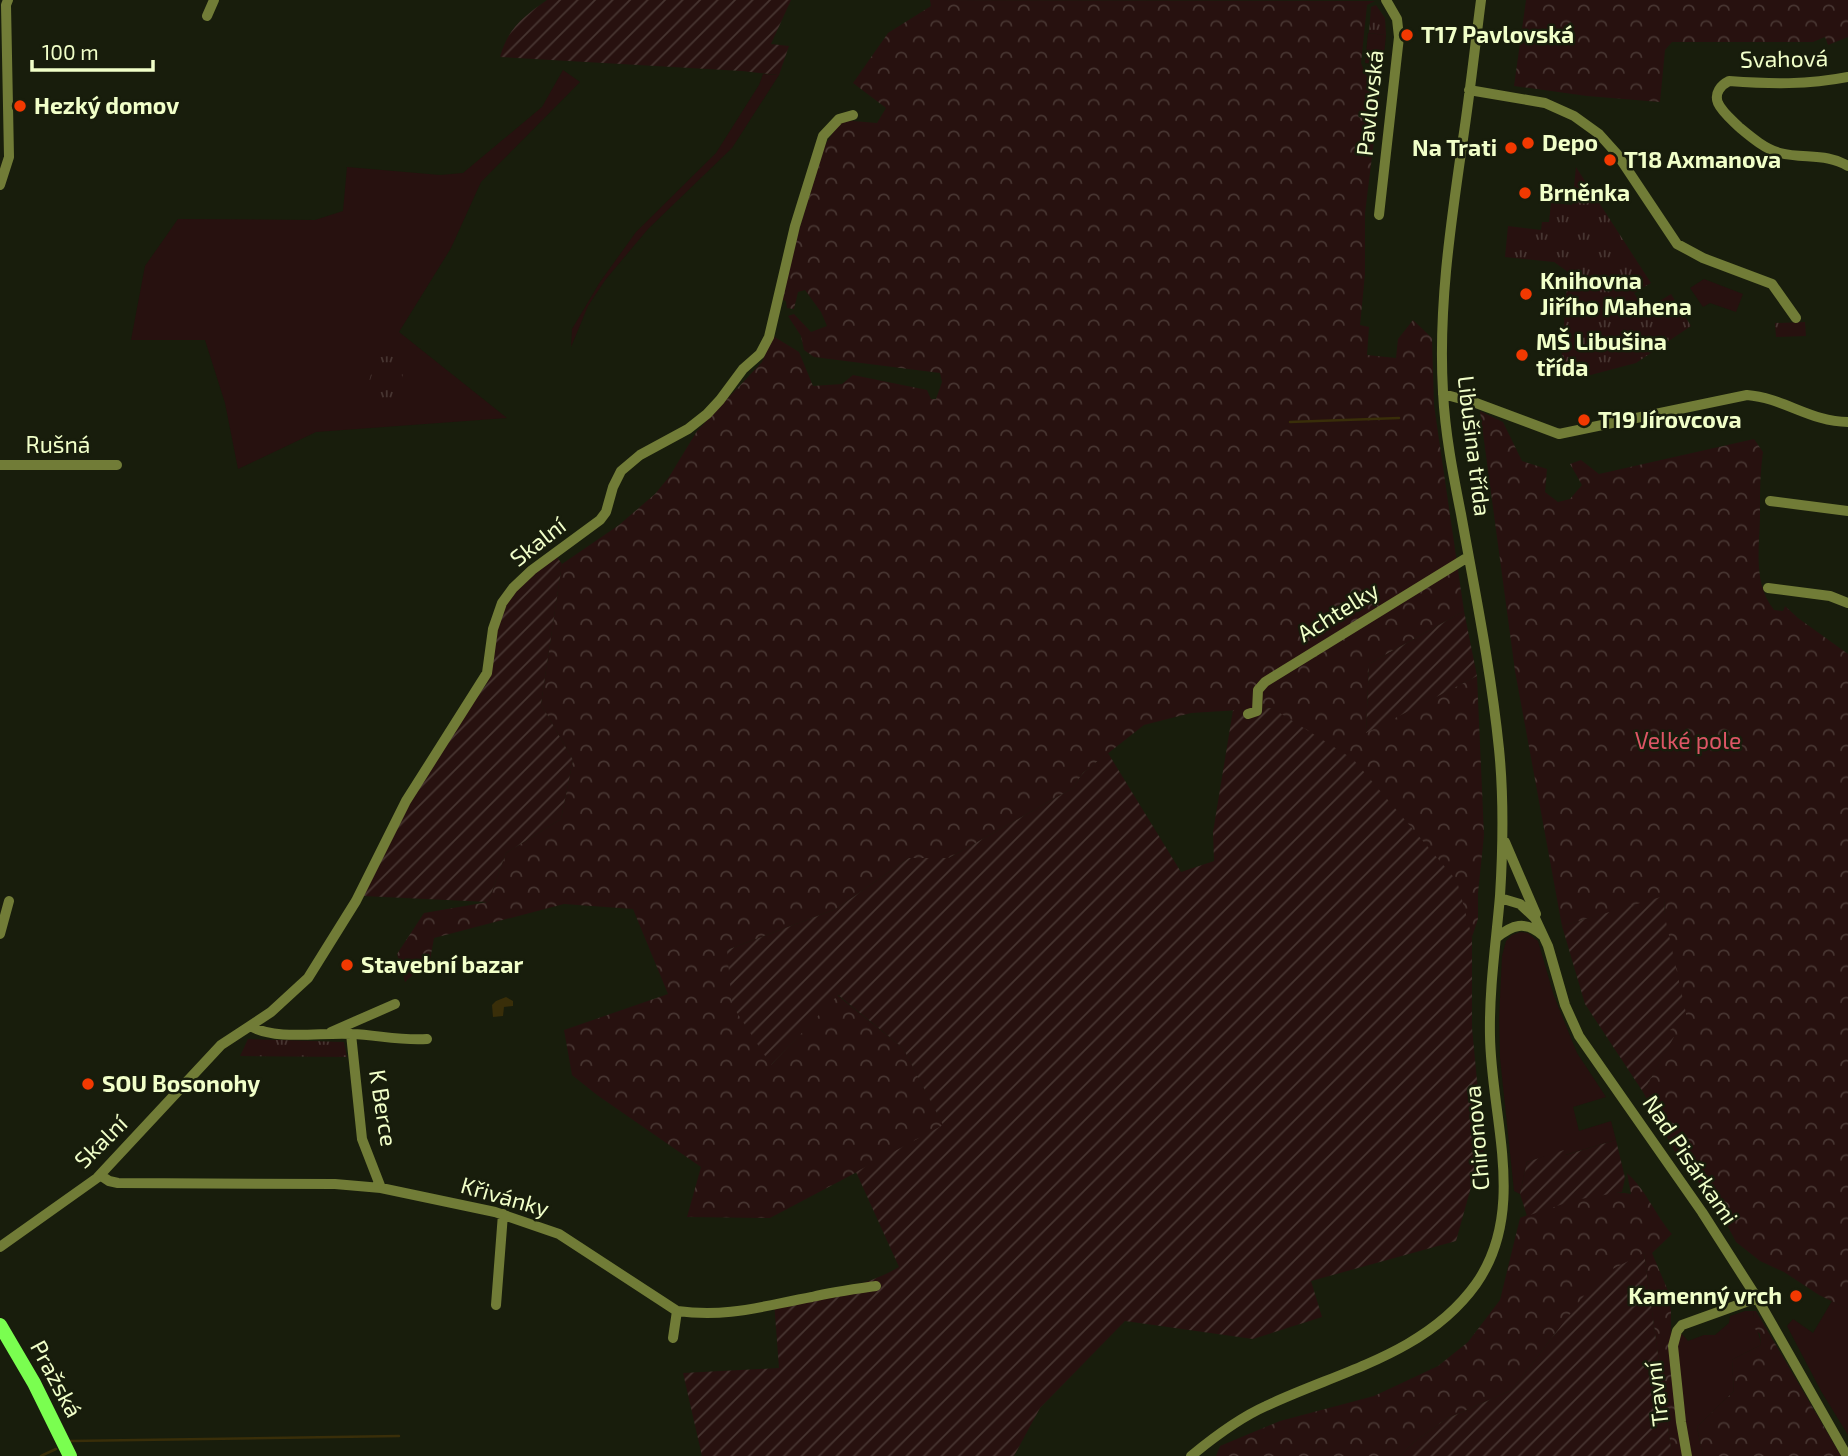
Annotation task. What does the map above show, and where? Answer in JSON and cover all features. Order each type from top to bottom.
[{"type":"main road","name":"Pražská","points":[[0,1325],[34,1383],[70,1456]]},
{"type":"street","points":[[207,16],[214,0]]},
{"type":"street","name":"Pavlovská","points":[[1379,215],[1399,37],[1397,19],[1386,0]]},
{"type":"street","name":"Libušina třída","points":[[1481,0],[1446,271],[1442,343],[1443,394],[1450,456],[1497,729],[1502,780],[1500,898]]},
{"type":"street","points":[[0,185],[9,157],[5,3]]},
{"type":"street","name":"Svahová","points":[[1848,77],[1787,84],[1729,81],[1722,85],[1718,92],[1718,103],[1727,116],[1750,136],[1780,153],[1835,159],[1848,166]]},
{"type":"street","points":[[1469,90],[1545,103],[1574,116],[1599,134],[1617,154],[1678,244],[1703,258],[1772,284],[1796,318]]},
{"type":"street","name":"Skalní","points":[[0,1247],[100,1175],[221,1045],[271,1012],[308,978],[356,901],[405,801],[486,673],[496,616],[513,588],[532,570],[600,520],[606,512],[621,471],[640,455],[688,429],[707,414],[743,369],[760,355],[769,337],[795,226],[823,136],[839,119],[853,115]]},
{"type":"street","points":[[1443,394],[1476,403],[1559,434],[1747,395],[1772,398],[1830,422],[1848,422]]},
{"type":"street","name":"Rušná","points":[[0,465],[117,465]]},
{"type":"street","points":[[1770,501],[1848,512]]},
{"type":"street","name":"Achtelky","points":[[1248,714],[1258,711],[1258,690],[1265,682],[1468,557]]},
{"type":"street","points":[[1768,588],[1830,596],[1848,603]]},
{"type":"street","points":[[1502,833],[1507,852],[1545,938]]},
{"type":"street","name":"Nad Pisárkami","points":[[1500,898],[1529,910],[1545,938],[1565,1005],[1578,1035],[1702,1212],[1757,1298],[1847,1456]]},
{"type":"street","name":"Chironova","points":[[1191,1456],[1236,1423],[1266,1406],[1348,1374],[1417,1339],[1452,1311],[1482,1275],[1497,1239],[1504,1196],[1490,1035],[1500,898]]},
{"type":"street","points":[[0,934],[9,901]]},
{"type":"street","points":[[1496,938],[1511,927],[1522,925],[1532,928],[1545,938]]},
{"type":"street","points":[[329,1034],[395,1003]]},
{"type":"street","points":[[250,1026],[266,1033],[351,1034],[427,1039]]},
{"type":"street","name":"K Berce","points":[[351,1034],[362,1139],[381,1188]]},
{"type":"street","name":"Křivánky","points":[[100,1175],[118,1183],[335,1184],[381,1188],[503,1214],[559,1234],[677,1311],[697,1314],[750,1311],[876,1286]]},
{"type":"street","points":[[496,1306],[503,1214]]},
{"type":"street","name":"Travní","points":[[1687,1456],[1673,1346],[1677,1331],[1682,1325],[1757,1298]]},
{"type":"street","points":[[673,1338],[677,1311]]},
{"type":"green space","points":[[547,0],[791,0],[771,44],[789,46],[779,75],[500,57],[507,38],[517,24]]},
{"type":"green space","points":[[930,0],[1375,1],[1367,5],[1361,63],[1373,91],[1380,92],[1365,213],[1365,274],[1360,325],[1369,327],[1367,355],[1396,358],[1398,339],[1413,320],[1432,338],[1434,405],[1464,611],[1369,664],[1366,732],[1477,676],[1484,835],[1478,919],[1472,937],[1466,919],[1272,708],[1191,713],[1144,725],[1083,773],[1073,788],[949,858],[909,858],[836,909],[727,950],[772,1064],[837,995],[903,1048],[944,1126],[770,1218],[687,1217],[701,1167],[572,1075],[564,1030],[668,994],[633,909],[564,904],[434,938],[430,960],[405,982],[397,954],[424,913],[488,902],[506,853],[561,819],[573,760],[541,704],[562,564],[619,525],[655,494],[669,477],[697,431],[762,362],[773,336],[799,352],[813,386],[842,384],[853,375],[927,390],[931,399],[936,399],[942,382],[940,373],[814,357],[804,350],[801,336],[788,316],[794,314],[811,332],[827,326],[821,312],[805,290],[798,292],[794,309],[787,308],[786,301],[781,299],[785,276],[825,145],[841,120],[877,123],[886,108],[853,83],[888,33],[931,6]]},
{"type":"green space","points":[[1526,0],[1848,0],[1848,37],[1828,45],[1825,37],[1813,42],[1672,42],[1665,50],[1660,102],[1587,96],[1514,86]]},
{"type":"green space","points":[[1376,5],[1385,18],[1386,35],[1369,33],[1371,7]]},
{"type":"green space","points":[[1368,33],[1386,35],[1383,65],[1365,63]]},
{"type":"green space","points":[[563,70],[580,82],[481,182],[451,248],[399,332],[507,418],[316,432],[238,469],[225,403],[205,340],[131,340],[145,266],[178,219],[315,220],[343,211],[347,167],[440,175],[463,173],[542,107]]},
{"type":"green space","points":[[763,74],[779,75],[732,148],[648,229],[606,279],[588,306],[571,347],[572,329],[600,282],[636,232],[716,153],[759,85]]},
{"type":"green space","points":[[1576,167],[1651,283],[1634,293],[1645,310],[1671,294],[1691,326],[1636,363],[1583,377],[1560,375],[1568,272],[1554,262],[1505,257],[1508,226],[1541,230],[1542,222],[1549,222],[1551,203],[1572,205]]},
{"type":"green space","points":[[1704,279],[1743,294],[1736,312],[1710,303],[1703,307],[1690,288]]},
{"type":"green space","points":[[1805,322],[1806,336],[1776,337],[1775,323]]},
{"type":"green space","points":[[408,355],[395,404],[362,406],[376,357]]},
{"type":"green space","name":"Velké pole","points":[[1480,411],[1503,422],[1522,461],[1547,469],[1545,492],[1558,502],[1570,499],[1582,485],[1570,464],[1581,460],[1599,474],[1754,439],[1763,452],[1759,563],[1767,599],[1774,610],[1783,611],[1785,606],[1848,654],[1848,1309],[1760,1261],[1736,1242],[1716,1204],[1676,1154],[1643,1092],[1673,1038],[1670,1030],[1664,897],[1562,926],[1515,671]]},
{"type":"green space","points":[[557,557],[562,564],[541,704],[573,760],[561,819],[506,853],[488,902],[363,896],[407,806],[489,677],[501,609],[518,586]]},
{"type":"green space","points":[[1464,611],[1477,676],[1366,733],[1369,664]]},
{"type":"green space","points":[[1272,708],[1353,759],[1457,881],[1472,937],[1472,1028],[1486,1175],[1473,1180],[1456,1241],[1311,1281],[1322,1317],[1253,1339],[1125,1321],[1040,1408],[1014,1456],[702,1456],[683,1373],[779,1368],[774,1301],[855,1285],[899,1267],[856,1172],[943,1125],[903,1048],[838,995],[771,1065],[732,1005],[727,950],[836,909],[909,858],[949,858],[1073,788],[1083,773],[1108,753],[1181,872],[1214,861],[1213,832],[1233,710]]},
{"type":"green space","points":[[1664,896],[1665,917],[1687,1018],[1670,1030],[1674,1037],[1643,1092],[1585,1004],[1562,926]]},
{"type":"green space","points":[[1521,932],[1528,933],[1538,941],[1554,996],[1577,1053],[1606,1097],[1573,1107],[1579,1131],[1611,1121],[1616,1140],[1565,1155],[1564,1151],[1527,1162],[1520,1194],[1514,1191],[1500,1058],[1499,1019],[1502,956],[1506,941]]},
{"type":"green space","points":[[248,1039],[344,1042],[347,1057],[240,1056]]},
{"type":"green space","points":[[1616,1140],[1625,1178],[1622,1192],[1575,1200],[1527,1216],[1520,1194],[1527,1162],[1564,1150],[1566,1155]]},
{"type":"green space","points":[[1627,1173],[1640,1187],[1672,1234],[1652,1253],[1671,1298],[1675,1389],[1684,1456],[1672,1456],[1644,1253],[1557,1331],[1512,1390],[1446,1419],[1414,1442],[1400,1456],[1216,1456],[1220,1446],[1280,1421],[1374,1396],[1438,1366],[1468,1342],[1500,1300],[1520,1218],[1590,1196],[1631,1194]]},
{"type":"green space","points":[[1644,1253],[1672,1456],[1400,1456],[1414,1442],[1446,1419],[1512,1390],[1599,1276]]},
{"type":"green space","points":[[1832,1301],[1848,1309],[1848,1435],[1787,1326],[1793,1319],[1813,1333]]},
{"type":"green space","points":[[1754,1311],[1761,1345],[1732,1360],[1734,1391],[1697,1427],[1703,1456],[1689,1456],[1675,1345],[1680,1332],[1688,1341],[1704,1335],[1715,1335],[1729,1323],[1730,1316]]},
{"type":"green space","points":[[1754,1311],[1841,1456],[1703,1456],[1697,1427],[1734,1391],[1732,1360],[1761,1345],[1760,1334],[1753,1327]]},
{"type":"shaded area","points":[[506,997],[513,1001],[513,1006],[504,1007],[503,1016],[493,1017],[492,1005]]},
{"type":"waterway","points":[[1290,422],[1399,418]]},
{"type":"waterway","points":[[71,1441],[399,1436]]},
{"type":"waterway","points":[[41,1456],[56,1449]]},
{"type":"place","name":"T17 Pavlovská","points":[[1407,35]]},
{"type":"place","name":"Hezký domov","points":[[20,106]]},
{"type":"place","name":"Depo","points":[[1528,143]]},
{"type":"place","name":"Na Trati","points":[[1511,148]]},
{"type":"place","name":"T18 Axmanova","points":[[1610,160]]},
{"type":"place","name":"Brněnka","points":[[1525,193]]},
{"type":"place","name":"Knihovna Jiřího Mahena","points":[[1526,294]]},
{"type":"place","name":"MŠ Libušina třída","points":[[1522,355]]},
{"type":"place","name":"T19 Jírovcova","points":[[1584,420]]},
{"type":"place","name":"Stavební bazar","points":[[347,965]]},
{"type":"place","name":"SOU Bosonohy","points":[[88,1084]]},
{"type":"place","name":"Kamenný vrch","points":[[1796,1296]]}]
